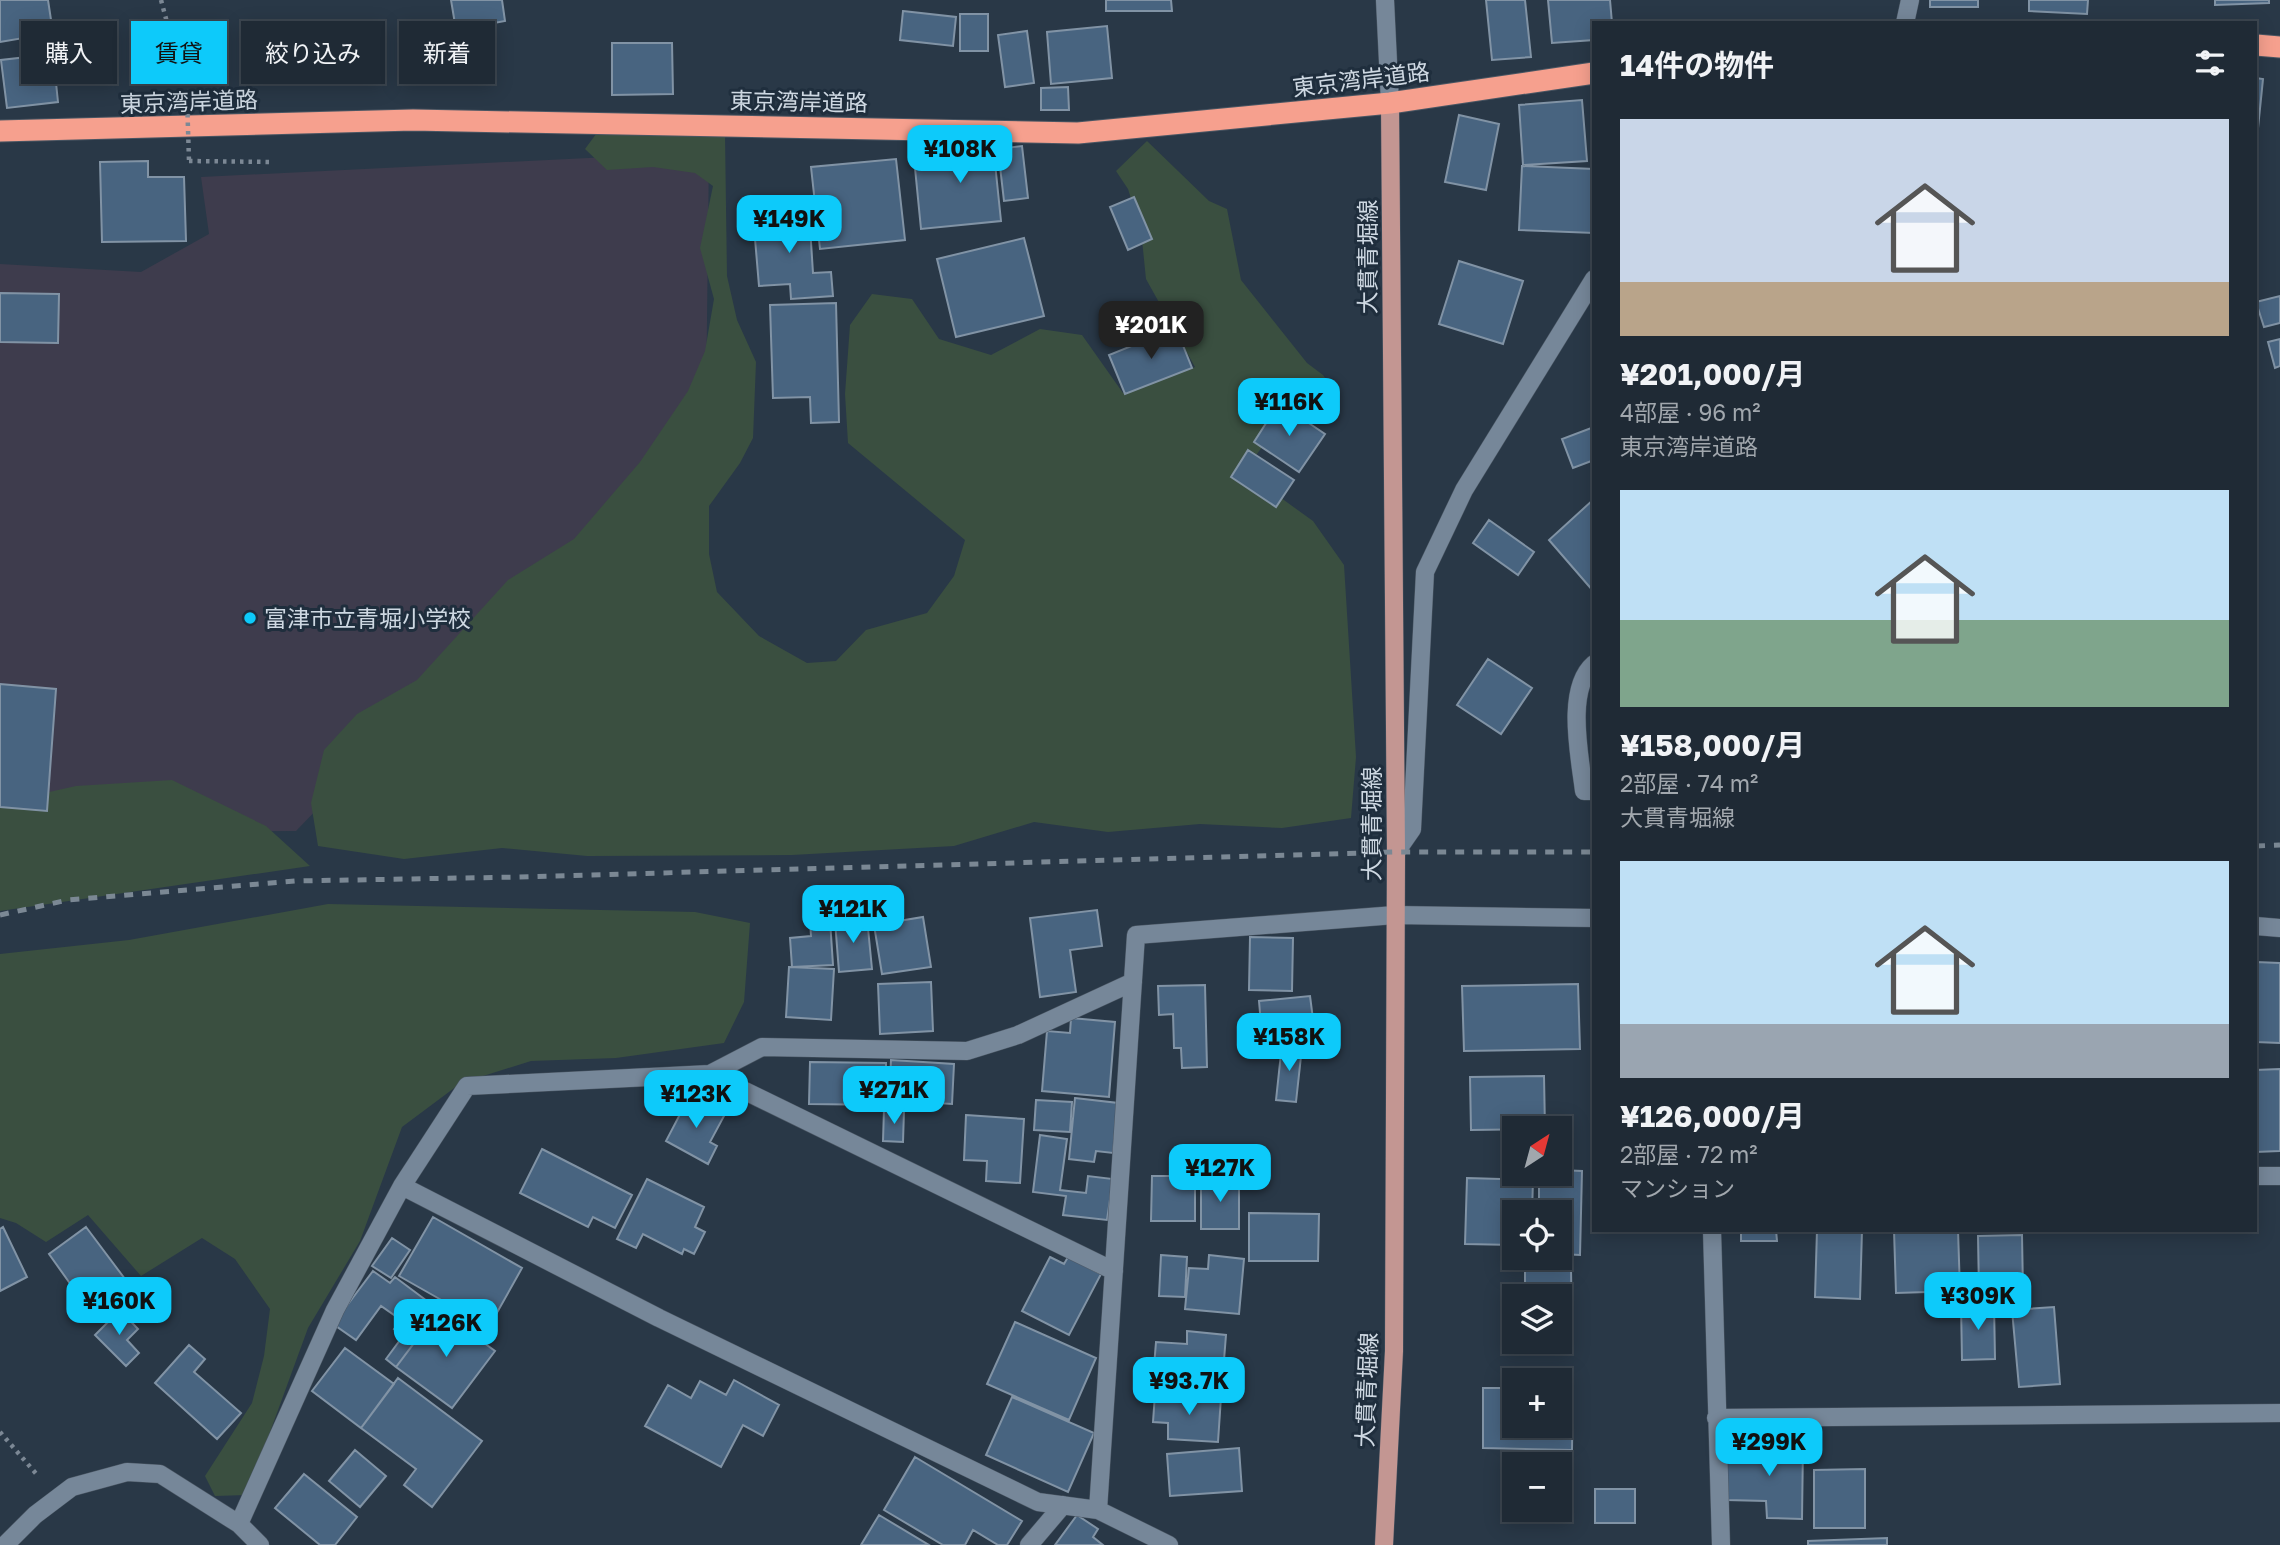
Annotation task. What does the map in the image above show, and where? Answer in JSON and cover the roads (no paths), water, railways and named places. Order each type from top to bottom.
[{"type":"highway","points":[[2257,45],[2280,47]]},
{"type":"highway","name":"東京湾岸道路","points":[[0,131],[412,120],[1078,133],[1390,103],[1592,74]]},
{"type":"main road","name":"大貫青堀線","points":[[1384,1545],[1394,1351],[1396,852],[1390,103]]},
{"type":"street","points":[[1385,0],[1390,103]]},
{"type":"street","points":[[1905,21],[1910,0]]},
{"type":"street","points":[[1396,852],[1412,829],[1425,572],[1464,490],[1592,282]]},
{"type":"street","points":[[1592,666],[1586,671],[1576,710],[1584,791],[1592,791]]},
{"type":"street","points":[[1098,1510],[1136,934],[1395,915],[1592,918]]},
{"type":"street","points":[[2257,926],[2280,928]]},
{"type":"street","points":[[239,1524],[335,1310],[402,1186],[467,1086],[710,1074],[762,1047],[967,1051],[1018,1035],[1133,982]]},
{"type":"street","points":[[710,1074],[1114,1270]]},
{"type":"street","points":[[2257,1176],[2280,1175]]},
{"type":"street","points":[[402,1186],[659,1318],[1038,1502],[1098,1510],[1169,1545]]},
{"type":"street","points":[[1712,1232],[1721,1545]]},
{"type":"street","points":[[1716,1418],[2280,1413]]},
{"type":"street","points":[[5,1545],[35,1515],[72,1487],[127,1472],[160,1474],[239,1524],[260,1545]]},
{"type":"street","points":[[1029,1545],[1063,1505]]},
{"type":"railway","points":[[2257,846],[2280,845]]},
{"type":"railway","points":[[0,915],[68,900],[295,881],[1396,852],[1592,852]]},
{"type":"place","name":"富津市立青堀小学校","points":[[250,618]]}]
